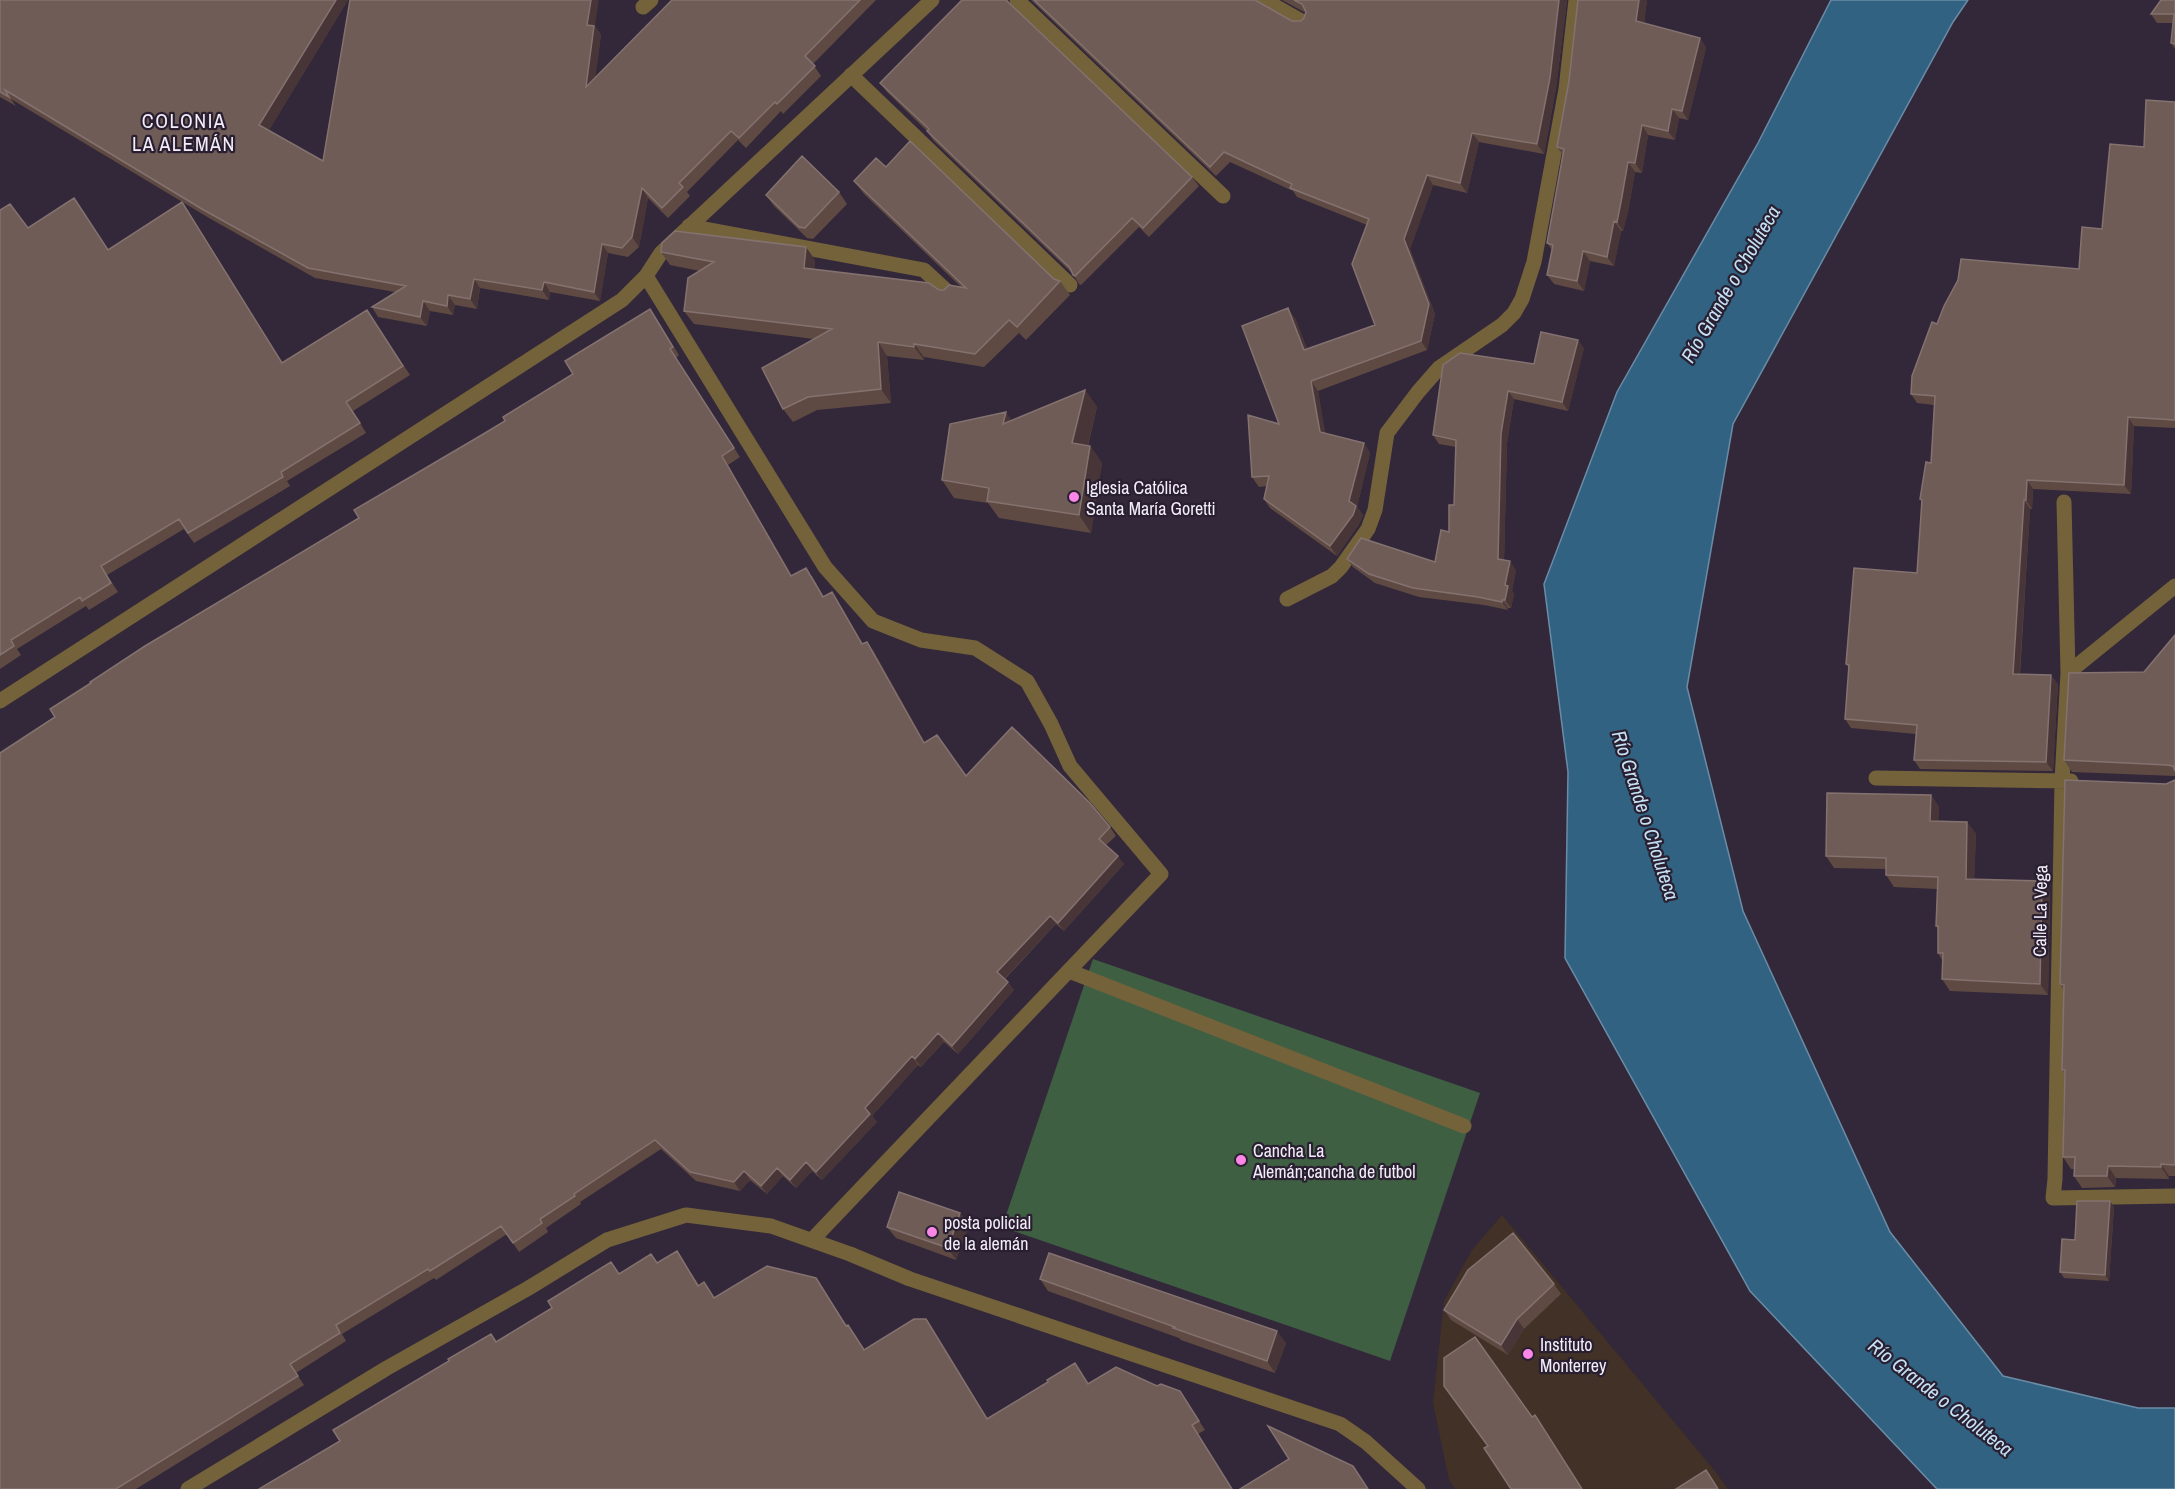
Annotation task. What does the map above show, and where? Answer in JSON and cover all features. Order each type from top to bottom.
[{"type":"street","points":[[0,701],[622,300],[645,276],[661,253],[932,0]]},
{"type":"street","points":[[1017,0],[1223,196]]},
{"type":"street","points":[[1264,0],[1303,22]]},
{"type":"street","points":[[1287,599],[1332,576],[1368,529],[1375,510],[1387,433],[1418,392],[1439,368],[1502,325],[1514,314],[1534,262],[1566,89],[1576,0]]},
{"type":"street","points":[[851,75],[1070,285]]},
{"type":"street","points":[[689,226],[924,270],[950,294]]},
{"type":"street","points":[[645,276],[825,567],[873,621],[921,640],[975,648],[1027,681],[1051,724],[1070,766],[1161,874],[812,1240]]},
{"type":"street","name":"Calle La Vega","points":[[2064,502],[2068,673],[2062,781],[2053,1198],[2175,1196]]},
{"type":"street","points":[[2068,673],[2175,586]]},
{"type":"street","points":[[1876,777],[2084,782]]},
{"type":"street","points":[[1069,970],[1464,1126]]},
{"type":"street","points":[[188,1489],[387,1368],[527,1289],[607,1240],[686,1215],[771,1226],[850,1254],[910,1279],[1340,1424],[1366,1442],[1418,1489]]},
{"type":"shaded area","name":"Instituto Monterrey","points":[[1502,1215],[1728,1489],[1455,1489],[1449,1480],[1433,1403],[1444,1301],[1472,1250]]},
{"type":"green space","name":"Cancha La Alemán;cancha de futbol","points":[[1093,959],[1480,1093],[1390,1361],[1002,1227]]},
{"type":"water","name":"Río Grande o Choluteca","points":[[1831,0],[1968,0],[1953,22],[1733,424],[1687,687],[1743,911],[1890,1232],[2003,1376],[2138,1408],[2175,1408],[2175,1489],[1937,1489],[1750,1291],[1565,958],[1568,772],[1544,584],[1617,392],[1758,143]]},
{"type":"building","points":[[0,0],[336,0],[259,125],[323,161],[350,0],[591,0],[587,25],[594,26],[586,87],[672,0],[860,0],[805,56],[815,66],[739,138],[731,131],[679,183],[683,187],[662,208],[642,188],[632,237],[622,248],[602,244],[594,292],[544,282],[542,290],[474,279],[470,299],[448,295],[447,306],[423,301],[420,317],[372,307],[406,286],[308,268],[202,209],[5,90],[9,97],[0,92]]},
{"type":"building","points":[[962,0],[1006,0],[1192,177],[1143,228],[1132,218],[1075,276],[1070,268],[880,83]]},
{"type":"building","points":[[1034,0],[1255,0],[1292,21],[1301,21],[1306,12],[1302,4],[1294,0],[1559,0],[1550,78],[1537,144],[1472,133],[1460,183],[1427,175],[1404,239],[1429,304],[1421,341],[1311,381],[1320,432],[1364,443],[1349,501],[1356,506],[1353,515],[1330,546],[1264,499],[1269,476],[1252,477],[1248,415],[1279,424],[1242,326],[1288,308],[1304,350],[1375,325],[1352,264],[1369,219],[1290,188],[1292,184],[1224,152],[1210,167]]},
{"type":"building","points":[[1578,0],[1639,0],[1636,21],[1700,38],[1682,111],[1672,109],[1668,131],[1642,125],[1635,163],[1628,162],[1617,222],[1614,221],[1607,257],[1583,251],[1577,281],[1547,275],[1553,245],[1547,243],[1564,149],[1557,147],[1569,81]]},
{"type":"building","points":[[2161,0],[2175,0],[2175,44],[2171,43],[2174,14],[2151,14]]},
{"type":"building","points":[[2146,100],[2175,102],[2175,420],[2128,417],[2124,485],[2027,480],[2013,674],[2051,675],[2046,762],[1914,760],[1917,725],[1845,719],[1849,665],[1846,664],[1854,568],[1917,573],[1922,500],[1920,499],[1926,462],[1931,463],[1935,396],[1911,394],[1912,376],[1932,322],[1937,324],[1958,280],[1961,259],[2079,269],[2082,227],[2102,229],[2110,144],[2144,147]]},
{"type":"building","points":[[910,141],[1054,279],[1060,281],[1017,327],[1009,320],[975,354],[914,344],[914,347],[878,342],[881,389],[808,397],[783,409],[762,368],[832,329],[684,311],[688,278],[714,262],[661,252],[662,243],[675,231],[806,247],[804,268],[929,283],[939,290],[944,290],[949,285],[966,288],[854,181],[876,158],[886,167]]},
{"type":"building","points":[[802,156],[839,192],[805,228],[799,227],[766,195]]},
{"type":"building","points":[[74,198],[108,250],[182,202],[282,363],[367,310],[403,366],[346,402],[360,423],[281,472],[283,477],[188,533],[179,519],[101,566],[111,583],[82,601],[80,597],[11,640],[14,646],[0,655],[0,210],[10,204],[28,228]]},
{"type":"building","points":[[650,309],[673,347],[670,349],[734,448],[722,456],[791,576],[806,568],[823,597],[832,592],[862,644],[867,642],[924,743],[937,735],[966,776],[1012,727],[1090,803],[1110,827],[1099,839],[1118,856],[1058,923],[1050,916],[997,972],[1008,982],[952,1046],[938,1033],[915,1059],[912,1056],[865,1108],[870,1114],[816,1172],[806,1162],[790,1180],[777,1168],[761,1186],[744,1171],[734,1182],[690,1172],[655,1140],[574,1194],[575,1196],[540,1219],[542,1223],[513,1243],[501,1226],[430,1271],[428,1269],[336,1325],[340,1333],[290,1364],[298,1376],[116,1489],[0,1489],[0,753],[55,717],[50,709],[90,682],[145,646],[359,518],[354,510],[505,421],[503,417],[573,374],[565,361]]},
{"type":"building","points":[[1541,332],[1578,340],[1562,402],[1508,391],[1501,434],[1498,559],[1510,561],[1505,585],[1508,586],[1505,600],[1502,602],[1413,588],[1369,574],[1347,559],[1361,538],[1435,562],[1441,530],[1449,532],[1449,505],[1454,505],[1456,440],[1433,435],[1443,365],[1460,353],[1534,364]]},
{"type":"building","points":[[1085,390],[1072,443],[1090,446],[1079,515],[987,501],[989,488],[942,480],[950,424],[1006,412],[1003,424]]},
{"type":"building","points":[[2175,635],[2175,771],[2173,766],[2167,765],[2064,760],[2069,673],[2144,672]]},
{"type":"building","points":[[2065,780],[2166,784],[2175,780],[2175,1165],[2108,1166],[2107,1176],[2074,1176],[2075,1157],[2063,1157],[2064,985],[2060,984]]},
{"type":"building","points":[[1827,793],[1931,795],[1930,821],[1967,822],[1966,879],[2042,881],[2040,984],[1942,979],[1943,953],[1938,953],[1938,926],[1936,926],[1938,877],[1886,875],[1886,858],[1826,856]]},
{"type":"building","name":"posta policial de la alemán","points":[[899,1192],[960,1213],[948,1248],[887,1227]]},
{"type":"building","points":[[2077,1201],[2110,1201],[2105,1275],[2060,1272],[2062,1239],[2075,1240]]},
{"type":"building","points":[[1513,1233],[1554,1284],[1517,1319],[1501,1345],[1444,1310],[1468,1270]]},
{"type":"building","points":[[677,1251],[698,1286],[704,1282],[714,1298],[767,1266],[816,1278],[864,1350],[914,1319],[926,1319],[987,1419],[1075,1363],[1088,1384],[1116,1367],[1157,1386],[1161,1384],[1180,1391],[1199,1421],[1192,1425],[1232,1489],[259,1489],[340,1441],[333,1430],[491,1334],[496,1342],[552,1308],[548,1301],[611,1262],[619,1274],[651,1254],[657,1263]]},
{"type":"building","points":[[1049,1253],[1277,1331],[1267,1361],[1040,1279]]},
{"type":"building","points":[[1475,1337],[1532,1417],[1535,1415],[1582,1489],[1511,1489],[1484,1448],[1488,1446],[1444,1386],[1444,1358]]},
{"type":"building","points":[[1268,1426],[1353,1466],[1368,1489],[1240,1489],[1289,1459]]},
{"type":"building","points":[[1706,1470],[1718,1489],[1676,1489]]},
{"type":"place","name":"Iglesia Católica Santa María Goretti","points":[[1074,497]]},
{"type":"place","name":"Cancha La Alemán;cancha de futbol","points":[[1241,1160]]},
{"type":"place","name":"posta policial de la alemán","points":[[932,1232]]},
{"type":"place","name":"Instituto Monterrey","points":[[1528,1354]]},
{"type":"district","name":"COLONIA LA ALEMÁN","points":[[184,132]]}]
